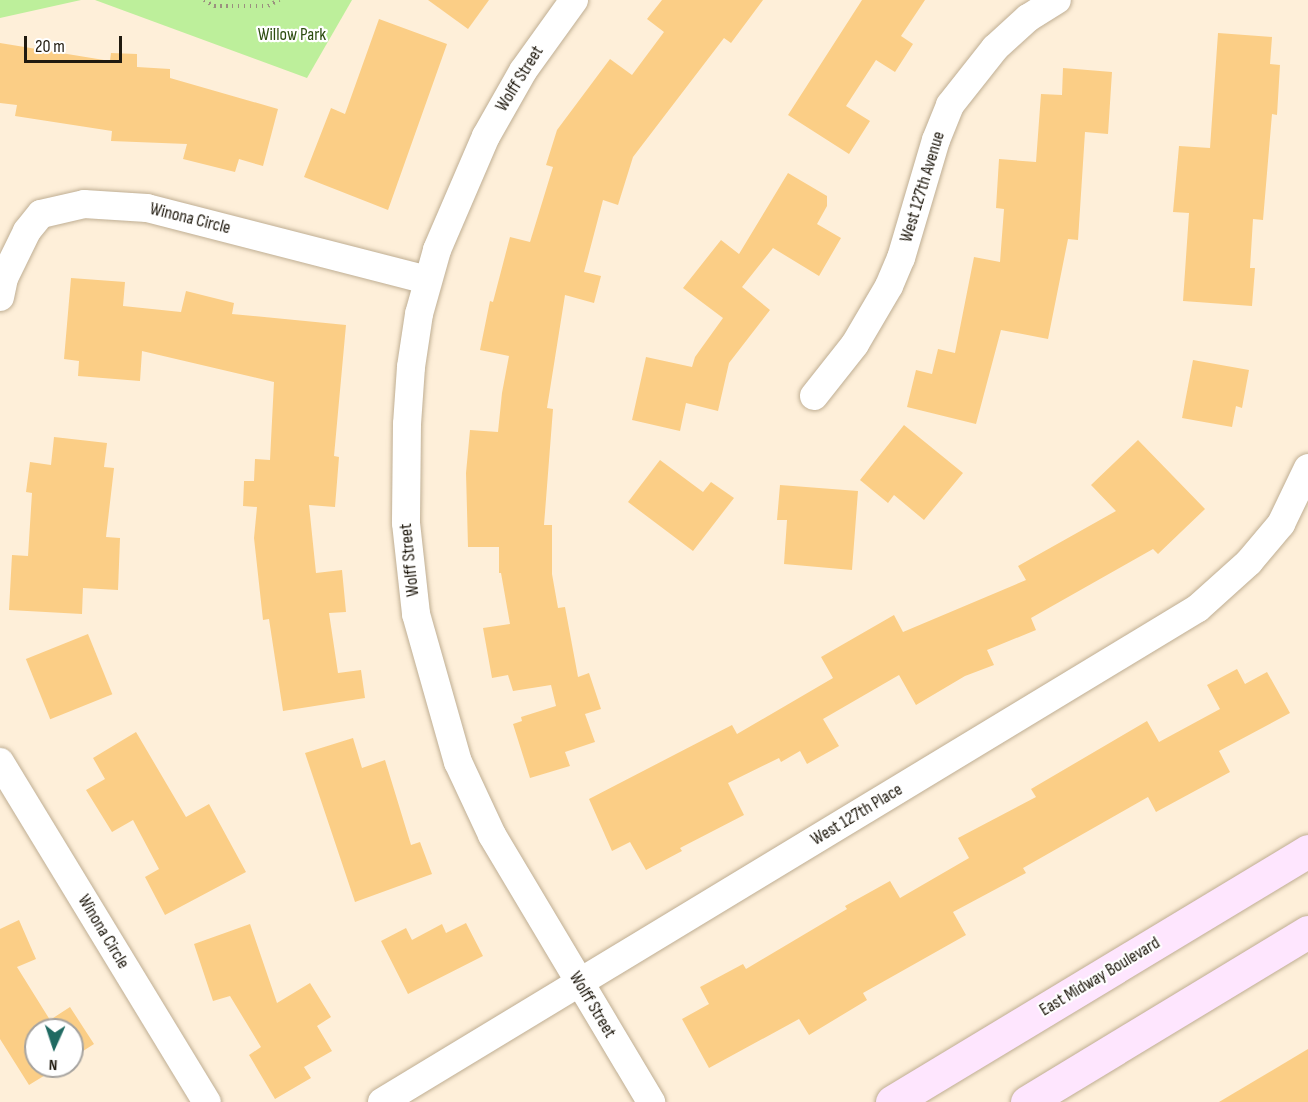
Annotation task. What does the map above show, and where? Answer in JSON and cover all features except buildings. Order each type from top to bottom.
[{"type":"main road","name":"East Midway Boulevard","points":[[892,1102],[1308,851]]},
{"type":"main road","points":[[1027,1102],[1308,932]]},
{"type":"street","name":"Wolff Street","points":[[574,0],[523,71],[486,136],[437,250],[416,335],[407,424],[406,523],[416,614],[458,762],[492,835],[651,1102]]},
{"type":"street","name":"West 127th Avenue","points":[[814,396],[855,344],[889,286],[901,258],[936,140],[950,105],[995,48],[1028,18],[1057,0]]},
{"type":"street","name":"Winona Circle","points":[[0,297],[4,278],[27,231],[41,214],[84,204],[147,208],[428,280]]},
{"type":"street","name":"West 127th Place","points":[[382,1102],[1198,608],[1249,562],[1281,524],[1303,480]]},
{"type":"street","name":"Winona Circle","points":[[0,762],[207,1102]]},
{"type":"path","points":[[204,0],[214,6],[268,6],[279,0]]},
{"type":"green space","points":[[0,0],[81,0],[0,18]]},
{"type":"green space","name":"Willow Park","points":[[95,0],[352,0],[307,78]]}]
